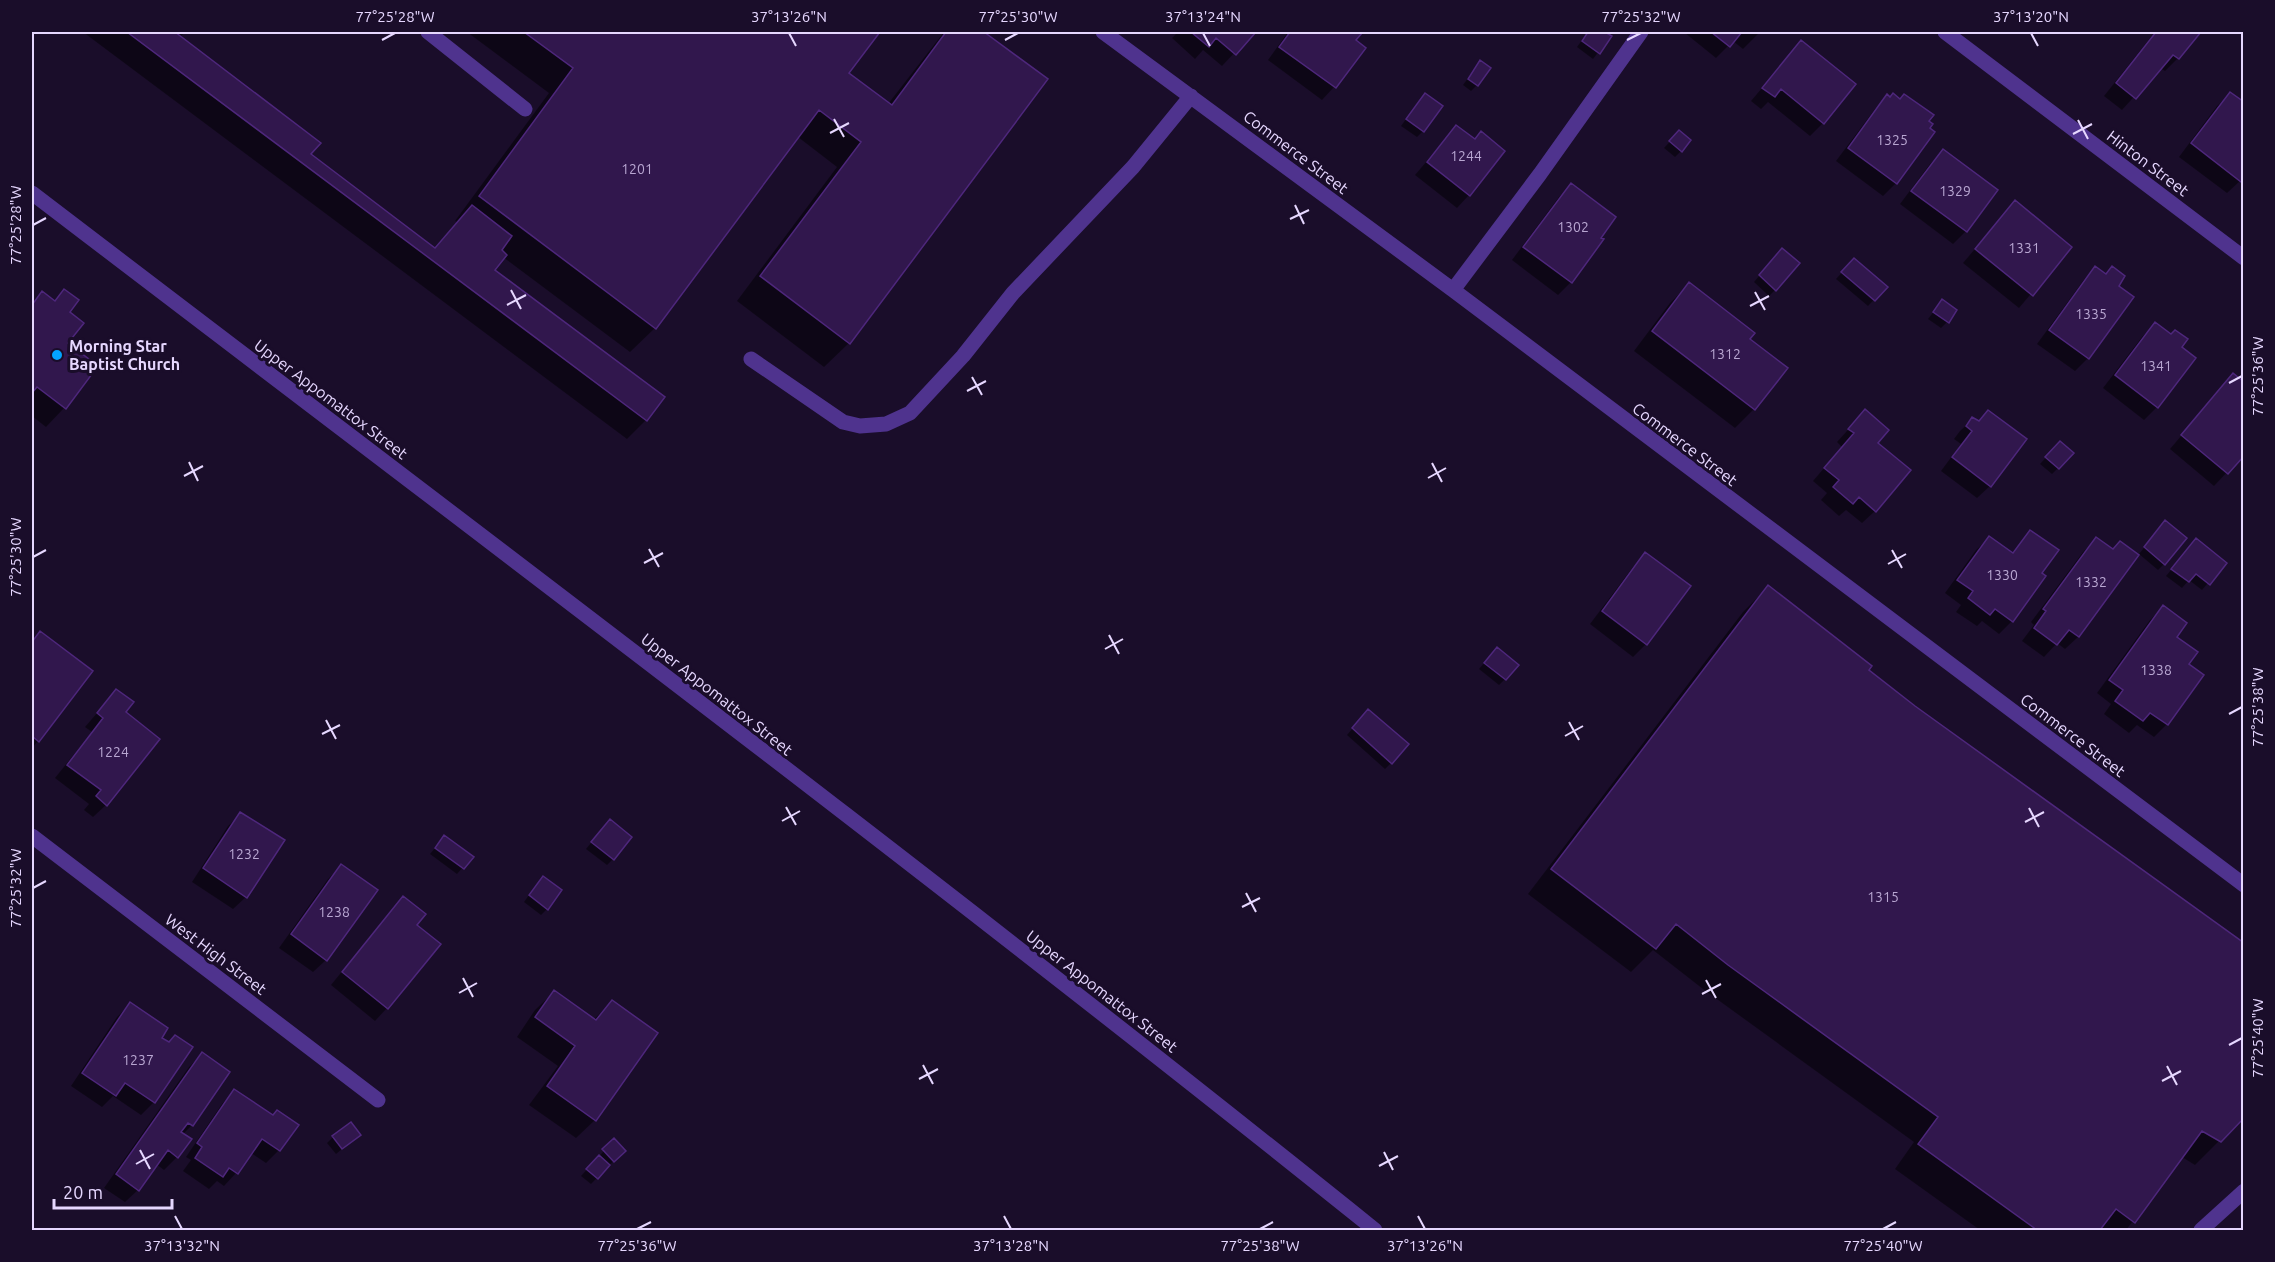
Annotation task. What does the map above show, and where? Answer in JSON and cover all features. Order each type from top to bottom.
[{"type":"street","points":[[428,32],[525,110]]},
{"type":"street","name":"Commerce Street","points":[[1103,32],[1453,290],[2244,885]]},
{"type":"street","points":[[1453,290],[1540,174],[1641,32]]},
{"type":"street","name":"Hinton Street","points":[[1945,32],[2244,258]]},
{"type":"street","points":[[750,359],[843,422],[860,426],[886,424],[910,413],[963,356],[1013,293],[1133,167],[1191,96]]},
{"type":"street","name":"Upper Appomattox Street","points":[[32,193],[698,701],[1179,1073],[1375,1230]]},
{"type":"street","name":"West High Street","points":[[32,836],[378,1100]]},
{"type":"street","points":[[2201,1230],[2244,1191]]},
{"type":"building","points":[[127,32],[175,32],[321,143],[311,154],[435,248],[472,205],[512,236],[502,250],[507,255],[495,270],[665,397],[647,421]]},
{"type":"building","points":[[524,32],[880,32],[849,73],[892,105],[946,32],[984,32],[1048,79],[850,344],[760,276],[861,142],[819,110],[656,329],[479,196],[573,68]]},
{"type":"building","points":[[1191,32],[1256,32],[1236,55],[1216,38],[1209,47]]},
{"type":"building","points":[[1290,32],[1363,32],[1356,40],[1366,48],[1336,88],[1279,47]]},
{"type":"building","points":[[1588,32],[1605,32],[1612,36],[1600,54],[1582,41]]},
{"type":"building","points":[[1711,32],[1742,32],[1730,47]]},
{"type":"building","points":[[2156,32],[2201,32],[2179,59],[2173,55],[2136,99],[2116,83]]},
{"type":"building","points":[[1801,40],[1856,84],[1824,124],[1781,89],[1775,97],[1762,88]]},
{"type":"building","points":[[1480,60],[1491,68],[1478,86],[1468,79]]},
{"type":"building","points":[[2230,92],[2244,102],[2244,178],[2241,182],[2191,143]]},
{"type":"building","points":[[1425,93],[1443,106],[1424,132],[1406,119]]},
{"type":"building","points":[[1893,93],[1900,99],[1904,94],[1934,115],[1929,121],[1933,124],[1930,128],[1935,132],[1897,184],[1848,148],[1887,94],[1890,97]]},
{"type":"building","points":[[1456,125],[1475,139],[1481,131],[1505,151],[1470,196],[1427,162]]},
{"type":"building","points":[[1679,130],[1691,140],[1682,152],[1669,141]]},
{"type":"building","points":[[1943,149],[1998,190],[1967,232],[1911,191]]},
{"type":"building","points":[[1571,183],[1616,217],[1601,238],[1604,239],[1572,283],[1523,247]]},
{"type":"building","points":[[2015,200],[2072,247],[2033,296],[1975,249]]},
{"type":"building","points":[[1782,248],[1800,263],[1776,291],[1759,275]]},
{"type":"building","points":[[1854,258],[1888,287],[1875,301],[1841,272]]},
{"type":"building","points":[[2095,266],[2106,274],[2112,266],[2125,276],[2119,286],[2134,297],[2089,359],[2049,330]]},
{"type":"building","points":[[1689,282],[1755,333],[1750,339],[1788,368],[1755,410],[1652,331]]},
{"type":"building","name":"Morning Star Baptist Church","points":[[64,289],[79,300],[70,312],[84,323],[68,343],[98,366],[66,409],[37,387],[32,393],[32,305],[42,291],[55,301]]},
{"type":"building","points":[[1942,299],[1957,310],[1949,323],[1933,312]]},
{"type":"building","points":[[2155,322],[2171,334],[2175,330],[2188,339],[2182,347],[2196,358],[2158,408],[2115,375]]},
{"type":"building","points":[[2233,373],[2244,382],[2244,456],[2228,474],[2181,435]]},
{"type":"building","points":[[1865,409],[1889,430],[1878,443],[1911,470],[1876,512],[1859,497],[1853,504],[1833,487],[1839,480],[1824,468],[1854,433],[1848,429]]},
{"type":"building","points":[[1988,410],[2027,439],[1991,487],[1952,457],[1972,431],[1966,426],[1972,417],[1979,421]]},
{"type":"building","points":[[2060,441],[2074,453],[2059,469],[2045,457]]},
{"type":"building","points":[[2165,520],[2187,538],[2165,565],[2144,547]]},
{"type":"building","points":[[2030,530],[2059,550],[2042,573],[2046,576],[2013,622],[1995,609],[1990,615],[1968,598],[1973,591],[1957,580],[1989,536],[2013,553]]},
{"type":"building","points":[[2096,537],[2113,549],[2120,541],[2139,555],[2079,637],[2069,630],[2057,645],[2034,628],[2046,611],[2043,609]]},
{"type":"building","points":[[2196,538],[2227,563],[2210,585],[2196,574],[2189,582],[2171,569]]},
{"type":"building","points":[[1645,552],[1691,586],[1647,645],[1602,611]]},
{"type":"building","points":[[1768,585],[1872,666],[1869,670],[1915,706],[2244,943],[2244,1118],[2221,1142],[2202,1131],[2135,1223],[2116,1209],[2100,1230],[2037,1230],[1918,1144],[1938,1117],[1728,965],[1676,924],[1656,949],[1551,869]]},
{"type":"building","points":[[2163,605],[2187,623],[2177,637],[2198,652],[2189,664],[2204,675],[2168,725],[2150,713],[2143,721],[2115,701],[2123,690],[2109,680]]},
{"type":"building","points":[[40,631],[93,671],[39,742],[32,736],[32,642]]},
{"type":"building","points":[[1497,647],[1519,665],[1506,680],[1484,663]]},
{"type":"building","points":[[116,689],[134,702],[126,712],[160,739],[107,806],[96,796],[101,790],[67,765],[103,718],[97,713]]},
{"type":"building","points":[[1368,709],[1409,744],[1392,764],[1352,728]]},
{"type":"building","points":[[240,812],[285,840],[247,898],[203,868]]},
{"type":"building","points":[[610,819],[632,837],[614,860],[591,842]]},
{"type":"building","points":[[444,835],[474,857],[464,869],[435,848]]},
{"type":"building","points":[[341,864],[378,890],[327,961],[291,934]]},
{"type":"building","points":[[543,876],[562,890],[548,910],[529,895]]},
{"type":"building","points":[[403,896],[426,914],[417,925],[441,944],[388,1009],[342,972]]},
{"type":"building","points":[[554,990],[596,1020],[612,1000],[658,1033],[596,1121],[547,1086],[575,1046],[535,1017]]},
{"type":"building","points":[[130,1002],[168,1028],[162,1038],[169,1042],[175,1035],[193,1047],[155,1103],[125,1083],[116,1096],[82,1073]]},
{"type":"building","points":[[202,1052],[230,1072],[193,1126],[188,1123],[181,1132],[192,1139],[178,1158],[168,1150],[139,1191],[116,1174]]},
{"type":"building","points":[[234,1089],[273,1115],[277,1110],[299,1125],[280,1151],[262,1139],[238,1174],[229,1168],[223,1177],[195,1158],[202,1147],[197,1143]]},
{"type":"building","points":[[351,1122],[361,1135],[342,1149],[332,1136]]},
{"type":"building","points":[[614,1138],[626,1151],[614,1162],[602,1149]]},
{"type":"building","points":[[599,1155],[610,1165],[598,1179],[586,1169]]},
{"type":"place","name":"Morning Star Baptist Church","points":[[57,355]]}]
